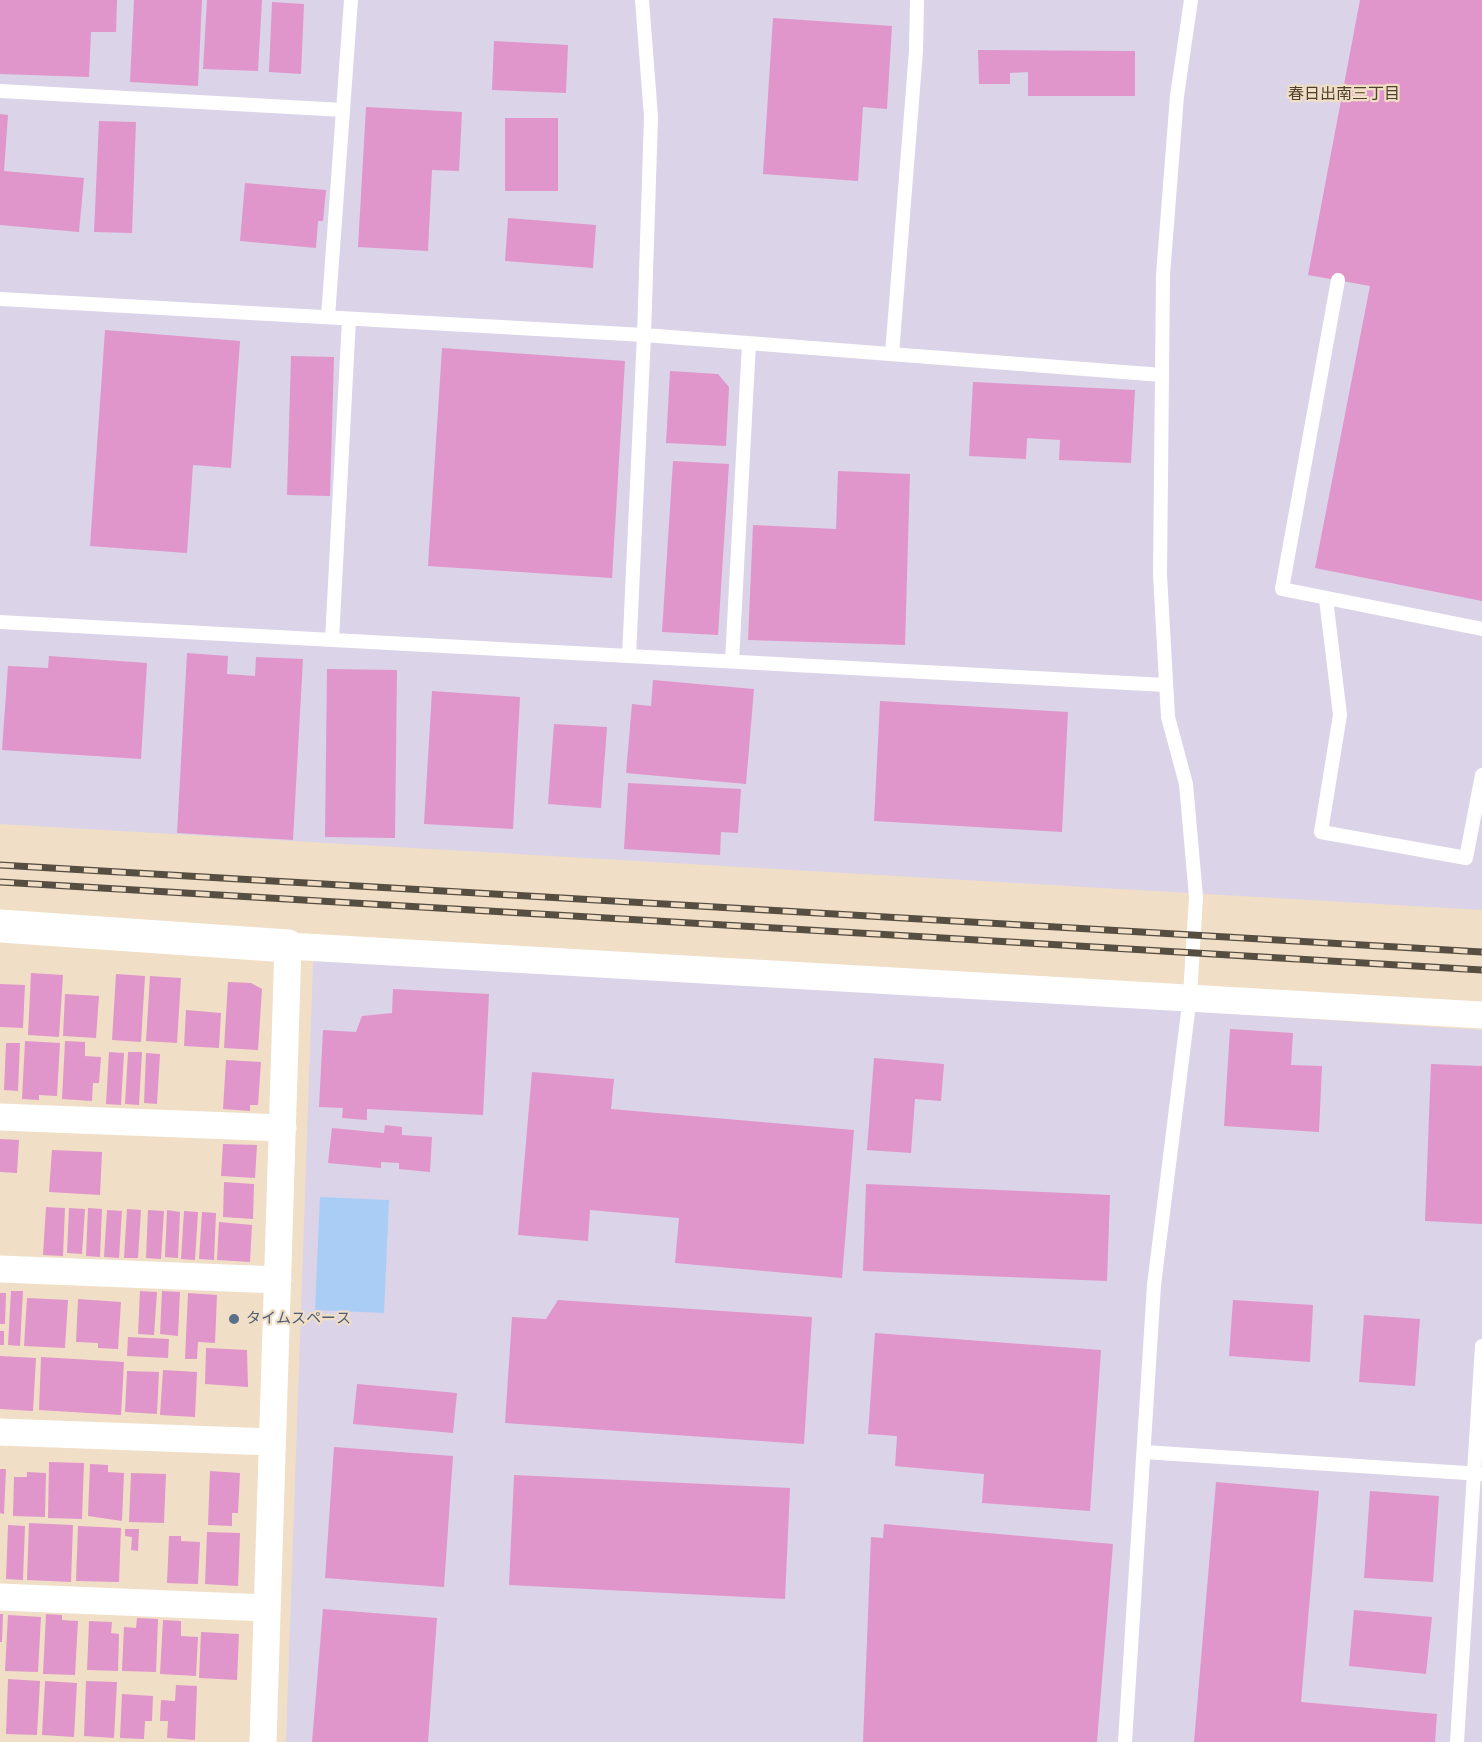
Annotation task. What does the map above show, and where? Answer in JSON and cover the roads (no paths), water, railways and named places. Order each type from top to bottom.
[{"type":"street","points":[[0,926],[288,946],[1190,996],[1482,1015]]},
{"type":"street","points":[[262,1742],[288,946]]},
{"type":"street","points":[[0,1117],[283,1128]]},
{"type":"street","points":[[0,1269],[278,1280]]},
{"type":"street","points":[[0,1432],[272,1442]]},
{"type":"street","points":[[0,1597],[267,1608]]},
{"type":"lane","points":[[328,317],[351,0]]},
{"type":"lane","points":[[629,656],[644,335],[651,117],[642,0]]},
{"type":"lane","points":[[892,354],[916,51],[917,0]]},
{"type":"lane","points":[[1125,1742],[1154,1285],[1190,996],[1196,897],[1186,784],[1168,717],[1160,575],[1162,375],[1169,181],[1177,96],[1191,0]]},
{"type":"lane","points":[[0,91],[343,110]]},
{"type":"lane","points":[[1338,280],[1282,589],[1482,629]]},
{"type":"lane","points":[[0,299],[644,335],[1162,375]]},
{"type":"lane","points":[[332,640],[349,319]]},
{"type":"lane","points":[[732,661],[749,343]]},
{"type":"lane","points":[[1326,599],[1340,715],[1321,832],[1466,858],[1482,774]]},
{"type":"lane","points":[[0,622],[1165,686]]},
{"type":"lane","points":[[1457,1742],[1479,1474],[1482,1346]]},
{"type":"lane","points":[[1144,1452],[1479,1474]]},
{"type":"water","points":[[320,1197],[389,1200],[384,1313],[315,1310]]},
{"type":"railway","points":[[0,865],[1482,952]]},
{"type":"railway","points":[[0,882],[1482,970]]},
{"type":"place","name":"タイムスペース","points":[[234,1319]]},
{"type":"district","name":"春日出南三丁目","points":[[1344,94]]}]
